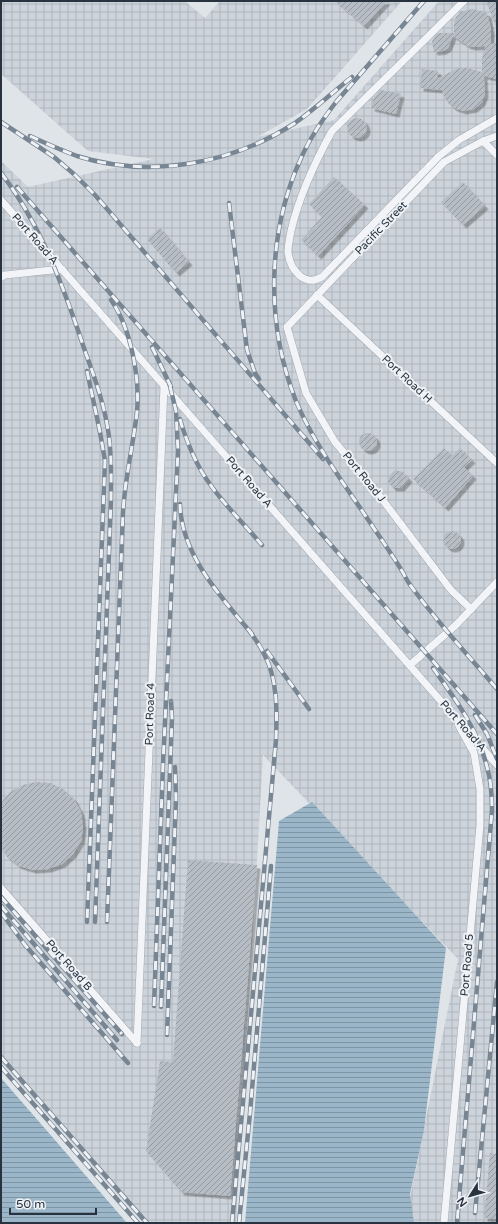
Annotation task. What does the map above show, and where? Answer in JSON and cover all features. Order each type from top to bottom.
[{"type":"lane","points":[[464,1],[332,131],[322,149],[295,213],[288,251],[294,270],[302,277],[311,281],[316,281],[322,277],[438,156],[459,140],[497,118]]},
{"type":"lane","name":"Pacific Street","points":[[287,327],[444,162],[497,136]]},
{"type":"lane","points":[[483,142],[497,155]]},
{"type":"lane","name":"Port Road A","points":[[1,200],[497,764]]},
{"type":"lane","points":[[1,277],[5,275],[62,269]]},
{"type":"lane","name":"Port Road H","points":[[317,295],[497,462]]},
{"type":"lane","name":"Port Road J","points":[[287,327],[306,393],[335,442],[372,486],[452,590],[471,609]]},
{"type":"lane","name":"Port Road 4","points":[[137,1043],[164,386]]},
{"type":"lane","points":[[410,665],[456,625],[497,582]]},
{"type":"lane","name":"Port Road 5","points":[[444,1223],[480,825],[480,789],[474,752],[452,714]]},
{"type":"lane","name":"Port Road B","points":[[1,888],[137,1043]]},
{"type":"shaded area","points":[[1,1],[185,1],[205,18],[220,1],[402,1],[307,109],[257,137],[334,120],[439,1],[497,1],[497,1223],[405,1223],[458,959],[263,755],[236,1223],[143,1223],[1,1062],[1,161],[28,187],[153,159],[88,151],[1,74]]},
{"type":"water","points":[[312,802],[446,948],[424,1130],[410,1194],[414,1223],[245,1223],[279,821]]},
{"type":"water","points":[[1,1078],[127,1223],[1,1223]]},
{"type":"building","points":[[335,1],[387,1],[364,26]]},
{"type":"building","points":[[486,1],[497,1],[497,27],[496,27]]},
{"type":"building","points":[[473,9],[487,13],[491,29],[491,44],[497,43],[497,79],[484,76],[485,94],[482,102],[474,109],[463,111],[454,108],[449,104],[442,90],[420,88],[422,69],[438,71],[437,79],[458,68],[467,68],[482,72],[482,59],[485,46],[468,46],[453,36],[448,48],[443,51],[434,52],[432,42],[438,33],[454,33],[456,17],[463,11]]},
{"type":"building","points":[[381,90],[401,94],[396,114],[371,108],[374,97]]},
{"type":"building","points":[[353,118],[361,118],[367,124],[367,132],[361,138],[353,138],[347,132],[347,124]]},
{"type":"building","points":[[334,177],[365,205],[318,256],[301,240],[322,217],[309,204]]},
{"type":"building","points":[[463,182],[485,206],[463,225],[441,202]]},
{"type":"building","points":[[160,228],[189,262],[176,273],[147,239]]},
{"type":"building","points":[[364,433],[372,433],[377,438],[375,449],[372,451],[364,451],[359,446],[359,438]]},
{"type":"building","points":[[444,448],[452,456],[460,448],[472,460],[464,467],[473,476],[445,508],[413,479]]},
{"type":"building","points":[[395,470],[403,472],[409,479],[401,488],[393,488],[388,482],[390,475]]},
{"type":"building","points":[[448,531],[456,531],[461,536],[459,547],[456,549],[448,549],[443,544],[443,536]]},
{"type":"building","points":[[36,782],[50,783],[63,789],[74,799],[81,812],[83,827],[81,841],[73,854],[62,864],[48,869],[33,870],[19,866],[7,857],[1,847],[1,803],[10,792],[23,785]]},
{"type":"building","points":[[188,860],[257,865],[230,1196],[181,1192],[146,1151],[160,1061],[173,1062]]},
{"type":"building","points":[[490,1153],[497,1154],[497,1219],[484,1218]]},
{"type":"railway","points":[[424,1],[336,102],[326,115],[302,156],[290,185],[282,215],[274,277],[275,309],[279,340],[286,371],[296,401],[319,446],[410,584],[442,625],[497,689]]},
{"type":"railway","points":[[30,136],[77,156],[105,163],[133,166],[190,164],[218,158],[245,149],[271,137],[302,118],[352,77]]},
{"type":"railway","points":[[1,122],[54,157],[95,195],[323,459]]},
{"type":"railway","points":[[1,173],[16,193],[29,215],[61,283],[99,391],[109,439],[111,500],[95,922]]},
{"type":"railway","points":[[17,187],[497,734]]},
{"type":"railway","points":[[229,203],[247,350],[255,373],[259,379]]},
{"type":"railway","points":[[107,922],[123,512],[125,487],[138,399],[133,354],[129,339],[118,311],[111,300]]},
{"type":"railway","points":[[152,347],[171,387]]},
{"type":"railway","points":[[87,371],[105,461],[87,922]]},
{"type":"railway","points":[[154,1006],[163,764],[178,451],[176,411],[169,382]]},
{"type":"railway","points":[[180,419],[197,463],[210,485],[262,545]]},
{"type":"railway","points":[[180,504],[182,523],[187,541],[195,558],[216,590],[252,634]]},
{"type":"railway","points":[[232,1223],[276,740],[276,696],[272,674],[269,664],[249,630]]},
{"type":"railway","points":[[267,651],[309,709]]},
{"type":"railway","points":[[433,668],[465,715],[478,740],[488,772],[492,799],[457,1223]]},
{"type":"railway","points":[[161,1007],[172,718],[171,701]]},
{"type":"railway","points":[[475,715],[487,734],[497,759]]},
{"type":"railway","points":[[167,1035],[176,798],[175,767]]},
{"type":"railway","points":[[239,1223],[271,866]]},
{"type":"railway","points":[[1,897],[122,1034]]},
{"type":"railway","points":[[1,906],[117,1040]]},
{"type":"railway","points":[[1,912],[25,945],[128,1063]]},
{"type":"railway","points":[[475,1213],[497,982]]},
{"type":"railway","points":[[1,1057],[147,1223]]},
{"type":"railway","points":[[1,1067],[138,1223]]}]
